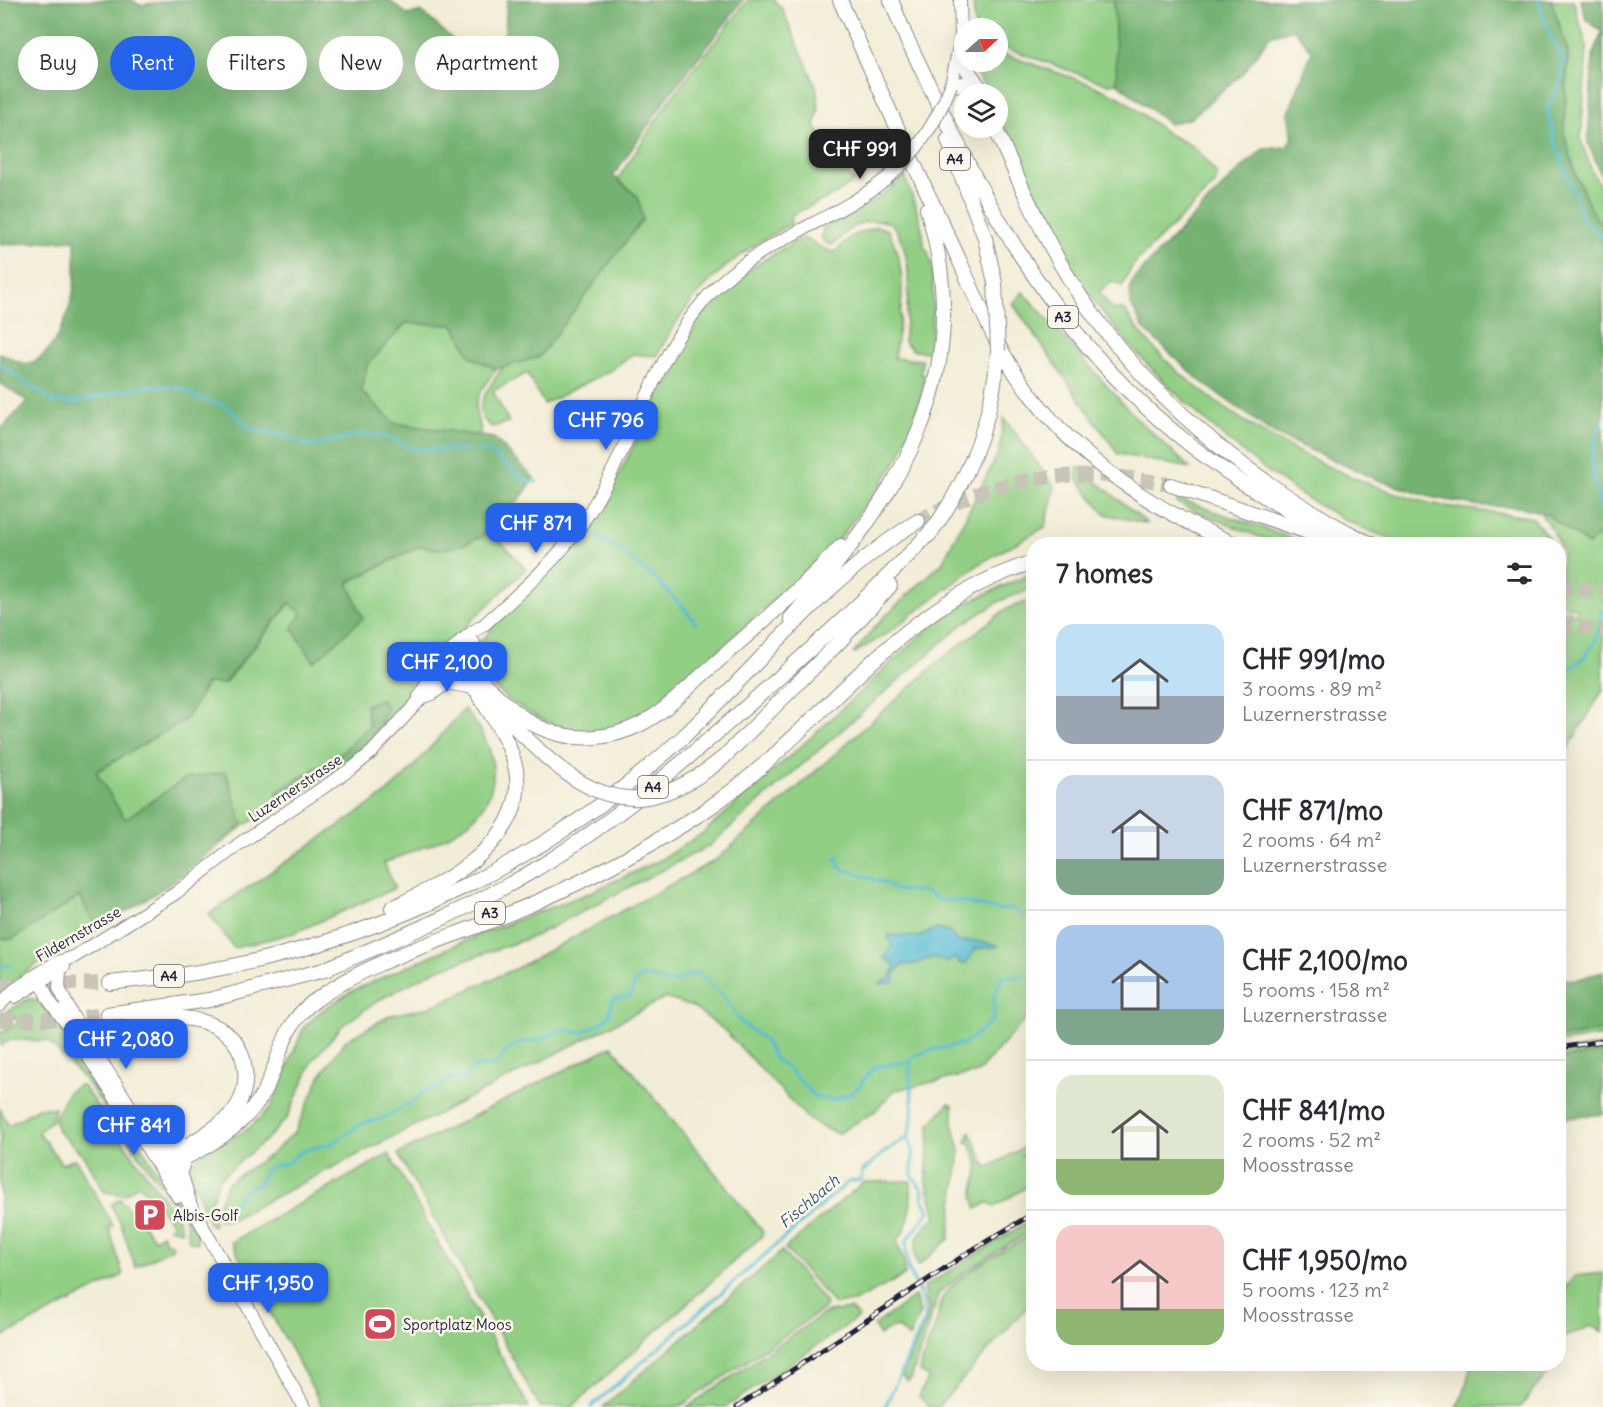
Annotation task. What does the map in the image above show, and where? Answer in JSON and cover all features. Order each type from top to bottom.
[{"type":"highway","points":[[840,0],[914,166],[1004,355],[1049,418],[1080,450],[1118,482],[1186,523],[1219,537]]},
{"type":"highway","name":"A3","points":[[891,0],[906,37],[1000,222],[1058,310],[1096,358],[1138,403],[1195,450],[1276,505],[1337,537]]},
{"type":"highway","name":"A4","points":[[186,1144],[225,1119],[237,1106],[245,1079],[243,1061],[238,1048],[224,1032],[196,1019],[180,1016],[108,1018],[209,1000],[321,971],[461,910],[524,876],[596,830],[651,789],[740,713],[865,599],[933,529],[971,462],[991,403],[998,351],[995,283],[974,205],[906,37]]},
{"type":"highway","name":"A3","points":[[1000,138],[1050,244],[1091,312],[1123,352],[1205,434],[1310,511],[1357,537]]},
{"type":"highway","name":"A4","points":[[718,702],[839,562],[891,488],[911,452],[928,407],[937,370],[942,330],[942,280],[936,240],[914,166]]},
{"type":"highway","points":[[1171,485],[1323,537]]},
{"type":"highway","points":[[455,663],[516,712],[547,731],[572,737],[597,737],[638,725],[670,704],[797,592],[891,488]]},
{"type":"highway","name":"A4","points":[[110,983],[201,972],[321,942],[389,918],[465,885],[560,834],[636,777],[718,702],[859,562],[918,521]]},
{"type":"highway","points":[[455,663],[468,686],[544,755],[588,788],[604,794],[633,798],[657,796],[675,790],[703,774],[723,758],[866,613],[933,529]]},
{"type":"highway","name":"A3","points":[[321,971],[374,956],[490,912],[583,875],[654,841],[705,810],[747,780],[898,637],[934,609],[987,580],[1026,565]]},
{"type":"highway","points":[[455,663],[467,659],[467,642]]},
{"type":"highway","points":[[420,697],[432,693],[446,682],[468,686]]},
{"type":"highway","points":[[321,942],[403,903],[444,879],[489,846],[507,825],[517,794],[516,769],[503,736],[479,696]]},
{"type":"highway","points":[[164,1165],[184,1158],[249,1114],[265,1091],[280,1046],[290,1026],[309,1004],[321,995],[398,957],[589,880],[654,841]]},
{"type":"highway","points":[[153,1142],[166,1148],[186,1144]]},
{"type":"highway","points":[[164,1165],[186,1144]]},
{"type":"highway","points":[[184,1158],[180,1172],[189,1202]]},
{"type":"main road","name":"Luzernerstrasse","points":[[959,18],[960,0]]},
{"type":"main road","name":"Luzernerstrasse","points":[[176,893],[239,844],[354,767],[372,752],[420,697],[455,663],[467,642],[546,566],[581,525],[614,469],[682,331],[711,293],[745,262],[770,246],[850,205],[906,161],[927,134],[951,85],[954,72]]},
{"type":"main road","name":"Fildernstrasse","points":[[41,979],[55,963],[74,957],[176,893]]},
{"type":"main road","points":[[3,1004],[41,979],[60,970],[74,957]]},
{"type":"main road","points":[[60,970],[59,988],[72,1015],[153,1142],[164,1165],[304,1407]]},
{"type":"main road","points":[[41,979],[48,999],[189,1202],[206,1237]]},
{"type":"main road","points":[[41,979],[72,1015]]},
{"type":"main road","points":[[3,1004],[35,995],[48,999]]},
{"type":"green space","points":[[0,0],[133,0],[139,5],[175,0],[389,0],[408,15],[421,11],[449,36],[415,36],[415,90],[559,90],[559,36],[503,36],[507,0],[743,0],[666,99],[613,176],[638,197],[643,219],[539,357],[496,369],[471,357],[454,325],[406,323],[367,365],[361,391],[394,423],[494,438],[534,478],[524,493],[500,520],[471,541],[454,547],[437,549],[419,546],[348,582],[363,618],[314,662],[292,628],[302,613],[289,603],[223,684],[207,683],[186,719],[96,772],[125,819],[186,778],[226,772],[243,826],[170,884],[97,930],[80,896],[13,939],[0,939],[0,431],[27,401],[0,383],[0,353],[22,363],[31,362],[39,358],[54,343],[68,313],[74,289],[75,240],[0,245]]},
{"type":"green space","points":[[748,0],[774,0],[782,9],[816,86],[819,107],[815,127],[854,182],[834,195],[791,215],[792,223],[749,249],[713,278],[683,313],[657,356],[633,354],[611,370],[544,404],[527,373],[493,391],[509,422],[492,427],[481,413],[483,398],[487,390],[503,367],[539,357],[638,197],[617,180],[669,101]]},
{"type":"green space","points":[[973,0],[1114,0],[1117,83],[1107,84],[1008,49],[1008,18],[974,18]]},
{"type":"green space","points":[[1114,0],[1551,0],[1568,52],[1564,133],[1576,175],[1593,214],[1603,226],[1603,530],[1589,545],[1545,513],[1519,507],[1480,506],[1430,497],[1375,479],[1273,433],[1199,380],[1144,329],[1131,305],[1130,286],[1138,274],[1232,177],[1263,149],[1287,147],[1293,138],[1288,114],[1312,51],[1294,29],[1270,36],[1244,72],[1191,118],[1169,124],[1117,83]]},
{"type":"green space","points":[[1551,0],[1573,0],[1587,47],[1581,141],[1603,193],[1603,226],[1593,214],[1576,175],[1564,133],[1568,52]]},
{"type":"green space","points":[[1581,0],[1603,0],[1603,179],[1588,143],[1593,54],[1602,32],[1586,19]]},
{"type":"green space","points":[[1008,55],[1090,84],[1121,98],[1168,134],[1194,147],[1214,170],[1217,176],[1215,184],[1133,265],[1122,286],[1112,281],[1099,292],[1112,309],[1124,309],[1148,342],[1179,373],[1258,429],[1344,474],[1425,502],[1533,518],[1548,537],[1390,537],[1367,530],[1320,506],[1271,474],[1223,436],[1136,352],[1101,310],[1074,272],[1032,193],[1008,136],[1008,84],[984,84],[976,72],[1008,72]]},
{"type":"green space","points":[[905,176],[931,265],[933,296],[930,352],[914,351],[904,342],[908,266],[900,237],[892,224],[880,221],[862,223],[851,228],[831,245],[824,242],[821,236],[824,227],[877,199]]},
{"type":"green space","points":[[877,226],[888,230],[899,261],[902,293],[894,358],[922,360],[921,374],[926,376],[916,413],[901,453],[881,485],[834,545],[653,710],[627,723],[599,731],[579,732],[551,724],[501,693],[479,669],[475,657],[478,645],[491,631],[491,627],[563,560],[598,515],[697,322],[708,308],[732,284],[758,264],[803,238],[835,252],[850,237]]},
{"type":"green space","points":[[1023,292],[1134,416],[1190,468],[1118,454],[1013,304]]},
{"type":"green space","points":[[405,323],[454,325],[471,357],[496,369],[485,384],[476,404],[481,429],[478,436],[394,423],[361,391],[367,365]]},
{"type":"green space","points":[[1004,418],[1055,487],[1045,527],[982,562],[885,635],[853,654],[880,621],[942,563],[999,452]]},
{"type":"green space","points":[[1078,466],[1148,524],[1105,514],[1076,477]]},
{"type":"green space","points":[[1179,499],[1288,537],[1260,537],[1176,503]]},
{"type":"green space","points":[[1539,511],[1588,545],[1603,530],[1603,690],[1566,751],[1566,610],[1576,614],[1577,608],[1566,606],[1566,537],[1556,536]]},
{"type":"green space","points":[[491,531],[526,569],[474,618],[433,662],[435,665],[384,727],[366,705],[370,726],[342,752],[277,792],[280,806],[243,826],[226,772],[186,778],[124,820],[96,772],[186,719],[207,683],[224,684],[290,603],[302,613],[348,583],[420,546],[481,538]]},
{"type":"green space","points":[[1026,576],[1026,591],[1000,601],[963,624],[709,846],[535,936],[434,971],[379,1000],[343,1025],[313,1060],[287,1118],[268,1138],[219,1179],[211,1202],[214,1225],[210,1225],[201,1206],[202,1201],[195,1189],[190,1187],[190,1165],[199,1155],[248,1129],[271,1107],[304,1027],[322,1010],[350,992],[480,934],[589,893],[660,860],[703,833],[817,732],[916,639],[959,606]]},
{"type":"green space","points":[[1026,602],[1026,1019],[977,1073],[895,1090],[873,1113],[837,1134],[810,1121],[724,1030],[693,1007],[665,998],[230,1220],[219,1220],[218,1206],[227,1183],[270,1155],[295,1132],[322,1073],[346,1040],[391,1015],[430,1007],[519,967],[716,860],[938,662],[1006,609]]},
{"type":"green space","points":[[381,699],[388,710],[380,723],[384,727],[335,770],[280,806],[277,792],[342,752],[369,726],[366,705]]},
{"type":"green space","points":[[464,709],[484,738],[493,771],[491,791],[483,807],[471,821],[438,841],[384,863],[395,888],[294,933],[234,948],[209,914],[384,795],[408,773]]},
{"type":"green space","points":[[80,896],[97,930],[49,956],[0,991],[0,939],[13,938]]},
{"type":"green space","points":[[1603,971],[1603,1030],[1566,1037],[1566,979],[1576,980]]},
{"type":"green space","points":[[28,999],[41,1000],[59,1019],[197,1233],[197,1243],[189,1241],[186,1221],[85,1080],[48,1041],[10,1040],[1,1046],[0,1033],[18,1023],[15,1017],[0,1025],[0,1016]]},
{"type":"green space","points":[[1603,1030],[1603,1036],[1566,1042],[1566,1037]]},
{"type":"green space","points":[[1603,1045],[1603,1052],[1566,1058],[1566,1052]]},
{"type":"green space","points":[[612,1046],[763,1232],[761,1237],[572,1407],[540,1407],[398,1154]]},
{"type":"green space","points":[[1603,1052],[1603,1114],[1566,1118],[1566,1058]]},
{"type":"green space","points":[[82,1085],[177,1217],[182,1231],[169,1228],[173,1224],[139,1184],[124,1195],[105,1192],[83,1155],[58,1131],[54,1119],[68,1092]]},
{"type":"green space","points":[[949,1103],[953,1105],[953,1124],[960,1150],[949,1239],[918,1266],[915,1251],[918,1238],[936,1216],[926,1180],[930,1124]]},
{"type":"green space","points":[[38,1108],[55,1108],[51,1121],[38,1132],[62,1164],[75,1159],[77,1162],[113,1226],[109,1227],[123,1275],[0,1338],[0,1109],[9,1125]]},
{"type":"green space","points":[[970,1132],[987,1168],[1026,1146],[1026,1152],[1020,1156],[1026,1154],[1026,1187],[994,1207],[988,1202],[977,1209],[973,1196],[979,1165],[969,1142],[966,1142]]},
{"type":"green space","name":"Sportplatz Moos","points":[[389,1154],[529,1407],[323,1407],[231,1242]]},
{"type":"green space","points":[[911,1181],[911,1205],[908,1220],[897,1241],[904,1260],[905,1275],[854,1302],[834,1304],[785,1248],[864,1182]]},
{"type":"green space","points":[[120,1199],[155,1239],[162,1234],[166,1243],[169,1242],[173,1246],[171,1249],[135,1267],[121,1224],[111,1205]]},
{"type":"green space","points":[[1026,1222],[1026,1233],[966,1271],[939,1293],[911,1379],[907,1381],[902,1376],[927,1320],[928,1309],[924,1287]]},
{"type":"green space","points":[[1026,1237],[1026,1308],[938,1407],[929,1407],[919,1396],[929,1377],[920,1372],[936,1324],[940,1303],[950,1288],[984,1262]]},
{"type":"green space","points":[[782,1251],[826,1303],[825,1308],[679,1407],[603,1407]]},
{"type":"green space","points":[[1603,1273],[1603,1332],[1591,1326],[1566,1336],[1566,1286],[1575,1276]]},
{"type":"green space","points":[[915,1296],[920,1313],[909,1338],[898,1327],[888,1329],[880,1336],[874,1326]]},
{"type":"green space","points":[[850,1309],[859,1317],[726,1407],[687,1407],[819,1317],[828,1312]]},
{"type":"green space","points":[[1469,1371],[1549,1371],[1520,1407],[1457,1407],[1465,1390]]},
{"type":"water","points":[[936,929],[949,932],[958,942],[973,941],[998,945],[997,947],[976,948],[966,963],[961,964],[955,958],[947,962],[933,957],[915,964],[901,965],[895,973],[894,982],[879,984],[890,978],[895,968],[893,963],[884,958],[892,946],[888,935],[918,937]]},
{"type":"waterway","name":"Fischbach","points":[[1538,0],[1552,40],[1564,60],[1561,81],[1547,108],[1555,141],[1584,220],[1603,237]]},
{"type":"waterway","points":[[0,364],[54,402],[77,402],[140,386],[180,388],[198,398],[226,406],[249,428],[286,436],[310,446],[361,434],[390,437],[412,449],[469,450]]},
{"type":"waterway","name":"Fischbach","points":[[1603,422],[1597,434],[1592,457],[1596,490],[1603,513]]},
{"type":"waterway","points":[[478,450],[487,452],[521,476],[537,482]]},
{"type":"waterway","points":[[596,535],[650,575],[696,623]]},
{"type":"waterway","name":"Fischbach","points":[[1566,671],[1584,656],[1595,642],[1603,609]]},
{"type":"waterway","points":[[836,857],[840,868],[885,883],[895,890],[926,892],[940,901],[953,900],[999,910],[1009,908],[1026,915]]},
{"type":"waterway","points":[[0,964],[10,966]]},
{"type":"waterway","points":[[227,1213],[243,1192],[259,1183],[267,1168],[287,1163],[302,1151],[331,1144],[363,1123],[381,1119],[413,1102],[426,1089],[437,1089],[447,1079],[464,1078],[476,1067],[496,1065],[509,1049],[521,1042],[542,1039],[562,1029],[582,1033],[603,1022],[609,1015],[613,999],[631,996],[635,982],[644,975],[670,983],[698,972],[725,998],[741,1022],[765,1041],[775,1059],[787,1067],[815,1097],[834,1100],[854,1092],[874,1067],[910,1061]]},
{"type":"waterway","name":"Fischbach","points":[[591,1407],[848,1182],[861,1180],[862,1172],[887,1150],[908,1137],[912,1116],[910,1061],[922,1053],[957,1045],[971,1039],[994,1019],[994,997],[1002,977],[1026,975]]},
{"type":"waterway","points":[[885,1407],[925,1319],[923,1300],[908,1268],[906,1242],[929,1211],[923,1199],[923,1191],[912,1175],[913,1152],[908,1137]]},
{"type":"tunnel","points":[[918,521],[948,505],[979,493],[1041,478],[1073,475],[1105,476],[1171,485]]},
{"type":"tunnel","points":[[1566,588],[1603,591]]},
{"type":"tunnel","points":[[1566,626],[1603,630]]},
{"type":"tunnel","points":[[0,985],[110,983]]},
{"type":"tunnel","points":[[0,1020],[59,1019],[107,1014]]},
{"type":"railway","points":[[1566,1047],[1603,1041]]},
{"type":"railway","points":[[737,1407],[969,1252],[1026,1218]]},
{"type":"place","name":"Albis-Golf","points":[[150,1215]]},
{"type":"place","name":"Sportplatz Moos","points":[[380,1324]]}]
